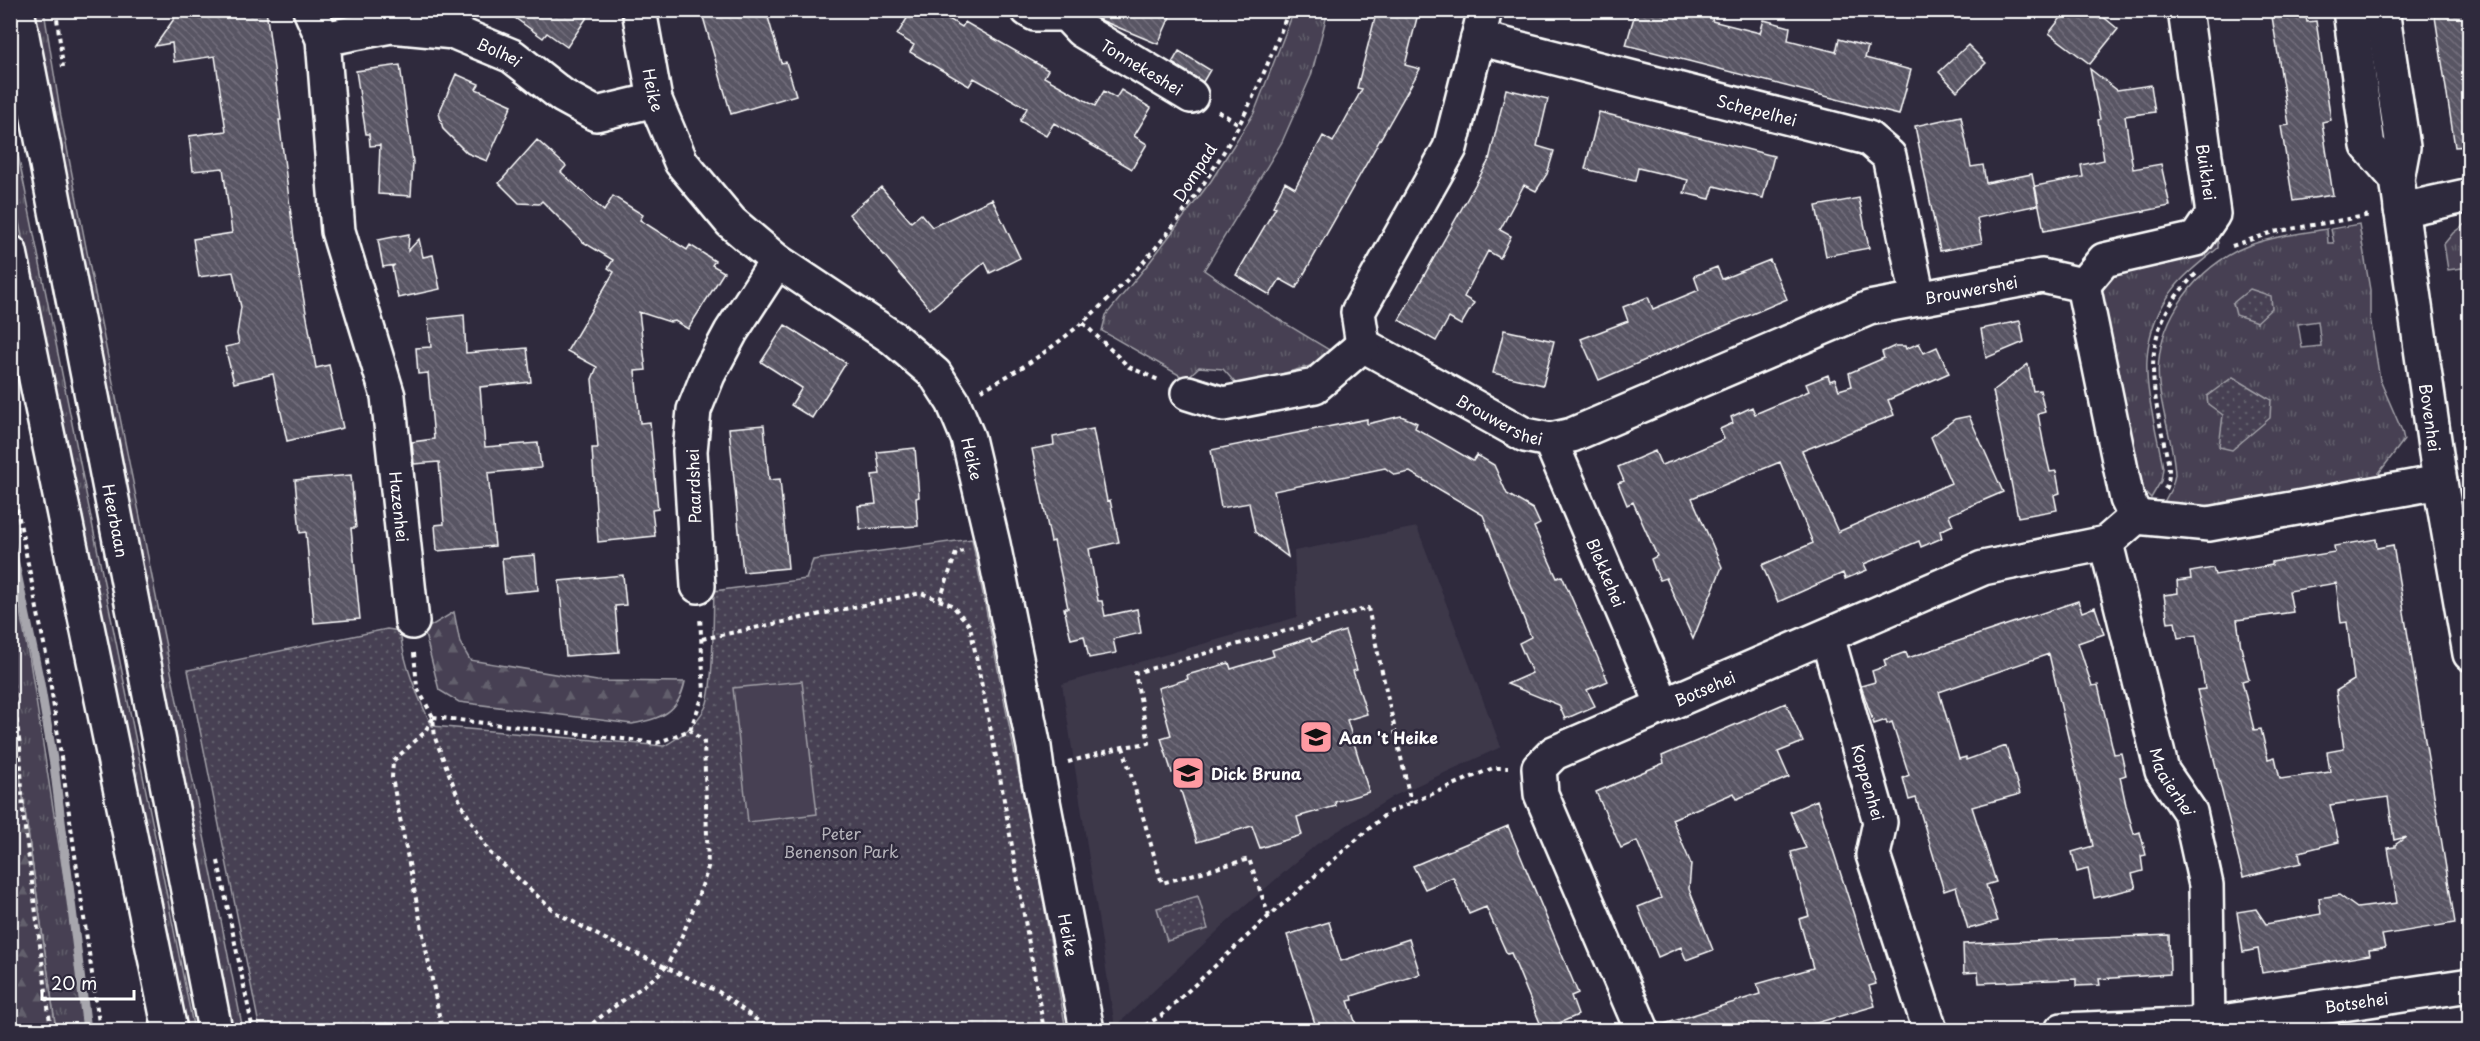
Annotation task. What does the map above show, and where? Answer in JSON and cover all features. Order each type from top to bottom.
[{"type":"street","name":"Heerbaan","points":[[17,10],[215,1030]]},
{"type":"street","name":"Heike","points":[[639,10],[655,100],[681,162],[731,222],[777,261],[893,338],[935,374],[953,402],[968,438],[993,544],[1087,1030]]},
{"type":"street","name":"Tonnekeshei","points":[[1028,10],[1035,14],[1067,12],[1081,30],[1191,96]]},
{"type":"street","name":"Buikhei","points":[[2083,285],[2104,260],[2196,239],[2213,214],[2185,10]]},
{"type":"street","points":[[2350,10],[2368,146],[2399,194],[2469,195]]},
{"type":"street","name":"Bovenhei","points":[[2382,10],[2403,147],[2399,194],[2440,482],[2469,654]]},
{"type":"street","points":[[1188,393],[1223,404],[1315,386],[1363,345],[1358,312],[1450,148],[1481,24]]},
{"type":"street","name":"Schepelhei","points":[[1481,24],[1868,138],[1889,156],[1918,298]]},
{"type":"street","name":"Bolhei","points":[[317,25],[391,26],[454,32],[512,56],[562,96],[596,114],[655,100]]},
{"type":"street","name":"Hazenhei","points":[[317,25],[338,231],[388,396],[412,622]]},
{"type":"street","points":[[10,252],[170,1030]]},
{"type":"street","name":"Paardshei","points":[[698,586],[690,451],[694,410],[708,375],[731,332],[777,261]]},
{"type":"street","name":"Brouwershei","points":[[1363,345],[1525,435],[1550,440],[1572,435],[1869,308],[2042,276],[2083,285]]},
{"type":"street","points":[[2083,285],[2127,499],[2136,517],[2209,524],[2440,482]]},
{"type":"street","name":"Blekkehei","points":[[1550,440],[1663,705]]},
{"type":"street","name":"Botsehei","points":[[1539,768],[1554,753],[1983,568],[2106,543],[2136,517]]},
{"type":"street","name":"Maaierhei","points":[[2106,543],[2162,771],[2190,812],[2206,885],[2208,1024]]},
{"type":"street","name":"Koppenhei","points":[[1827,636],[1880,822],[1873,855],[1930,1030]]},
{"type":"street","points":[[1539,768],[1541,794],[1642,1030]]},
{"type":"street","name":"Botsehei","points":[[2062,1030],[2208,1024],[2469,985]]},
{"type":"path","name":"Dompad","points":[[953,402],[1027,365],[1083,323],[1137,268],[1192,200],[1239,124],[1260,84],[1289,10]]},
{"type":"path","points":[[2228,249],[2236,243],[2399,194]]},
{"type":"path","points":[[2136,517],[2159,500],[2169,476],[2169,466],[2154,396],[2152,354],[2174,299],[2204,267]]},
{"type":"path","points":[[1083,323],[1129,367],[1188,393]]},
{"type":"path","points":[[10,473],[47,659],[100,1030]]},
{"type":"path","points":[[940,600],[956,553],[993,544]]},
{"type":"path","points":[[433,717],[657,743],[690,730],[704,693],[698,586]]},
{"type":"path","points":[[702,639],[921,593],[952,605],[970,626],[1000,777],[1044,1030]]},
{"type":"path","points":[[1000,777],[1149,742],[1135,674],[1368,608],[1411,803]]},
{"type":"path","points":[[412,622],[417,687],[433,717],[435,738],[461,804],[490,853],[555,912],[605,939],[720,992],[770,1030]]},
{"type":"path","points":[[10,666],[17,712],[23,813],[51,1030]]},
{"type":"path","points":[[10,711],[17,712]]},
{"type":"path","points":[[433,717],[424,733],[393,761],[392,778],[442,1030]]},
{"type":"path","points":[[586,1030],[666,968],[704,884],[708,867],[704,742],[690,730]]},
{"type":"path","points":[[1123,747],[1162,883],[1249,859],[1269,916]]},
{"type":"path","points":[[1137,1030],[1161,1016],[1269,916],[1386,813],[1493,768],[1539,768]]},
{"type":"shaded area","points":[[1417,527],[1501,747],[1394,796],[1317,844],[1237,913],[1115,1027],[1062,684],[1297,617],[1294,551]]},
{"type":"green space","points":[[25,11],[44,11],[61,117],[91,273],[243,1030],[231,1030]]},
{"type":"green space","points":[[1294,11],[1328,11],[1311,76],[1282,142],[1204,270],[1255,305],[1336,354],[1328,361],[1238,386],[1223,369],[1199,367],[1186,379],[1102,331],[1106,315],[1211,181],[1254,113]]},
{"type":"green space","points":[[10,115],[194,1030],[182,1030],[11,183]]},
{"type":"green space","points":[[2469,221],[2469,267],[2448,270],[2444,244],[2453,233]]},
{"type":"green space","points":[[2359,224],[2370,290],[2370,317],[2380,380],[2404,440],[2379,473],[2380,481],[2206,511],[2163,504],[2172,487],[2175,475],[2159,384],[2159,363],[2168,324],[2178,305],[2204,274],[2238,250],[2270,239],[2327,229],[2328,243],[2334,243],[2331,229]],"holes":[[[2270,296],[2257,322],[2233,303]],[[2318,321],[2321,346],[2302,348],[2298,324]]]},
{"type":"green space","points":[[2214,239],[2218,242],[2218,248],[2176,286],[2161,308],[2152,330],[2147,353],[2147,375],[2163,468],[2161,481],[2151,498],[2140,487],[2099,292],[2107,276]]},
{"type":"green space","points":[[2250,289],[2271,296],[2272,308],[2257,322],[2236,315],[2233,303]]},
{"type":"green space","points":[[2233,377],[2271,400],[2270,418],[2232,450],[2219,447],[2223,415],[2208,404],[2207,396]]},
{"type":"green space","name":"Peter Benenson Park","points":[[972,539],[1037,865],[1066,1030],[260,1030],[188,670],[387,629],[400,631],[412,680],[432,726],[664,746],[692,726],[705,708],[708,699],[712,670],[714,591],[806,579],[813,560]]},
{"type":"green space","points":[[10,562],[30,662],[88,1030],[56,1030],[11,724]]},
{"type":"green space","points":[[454,612],[460,643],[470,660],[597,681],[685,682],[682,693],[667,713],[632,724],[459,702],[439,690],[424,630]]},
{"type":"green space","points":[[802,681],[817,814],[748,822],[733,688]]},
{"type":"green space","points":[[10,724],[18,762],[56,1030],[13,1030],[11,1016]]},
{"type":"green space","points":[[1198,896],[1208,929],[1167,941],[1157,908]]},
{"type":"building","points":[[200,10],[266,10],[297,262],[316,368],[329,365],[343,428],[287,441],[273,374],[234,383],[225,347],[239,344],[237,334],[241,307],[233,272],[199,277],[193,239],[232,233],[223,168],[193,171],[189,136],[226,131],[215,56],[174,62],[172,43],[155,46],[176,16],[198,13]]},
{"type":"building","points":[[504,10],[592,10],[567,47],[547,33],[543,38]]},
{"type":"building","points":[[701,10],[766,10],[781,63],[786,62],[796,95],[731,114]]},
{"type":"building","points":[[912,10],[934,10],[962,27],[965,22],[1048,70],[1044,77],[1095,106],[1104,91],[1116,98],[1121,90],[1151,108],[1134,136],[1147,144],[1132,169],[1054,123],[1046,136],[1020,121],[1027,108],[974,78],[969,86],[910,52],[914,45],[897,35]]},
{"type":"building","points":[[1088,10],[1173,10],[1158,44],[1098,19]]},
{"type":"building","points":[[1377,10],[1419,10],[1405,65],[1420,69],[1296,288],[1280,279],[1270,295],[1236,275],[1276,207],[1273,206],[1285,182],[1295,188],[1323,136],[1333,142],[1362,89],[1357,88]]},
{"type":"building","points":[[1636,10],[1715,10],[1712,21],[1760,33],[1764,20],[1790,27],[1788,40],[1836,52],[1839,39],[1868,47],[1865,58],[1911,70],[1899,115],[1626,45]]},
{"type":"building","points":[[2067,10],[2095,10],[2118,29],[2090,64],[2049,33]]},
{"type":"building","points":[[2271,10],[2305,10],[2307,22],[2316,21],[2331,120],[2322,122],[2333,195],[2293,201],[2281,126],[2289,125]]},
{"type":"building","points":[[2434,10],[2469,10],[2469,146],[2455,147]]},
{"type":"building","points":[[1968,45],[1986,63],[1957,91],[1939,72]]},
{"type":"building","points":[[1179,51],[1210,70],[1203,82],[1172,63]]},
{"type":"building","points":[[400,65],[413,162],[411,196],[378,194],[380,145],[370,146],[369,134],[366,134],[356,71]]},
{"type":"building","points":[[2090,69],[2117,90],[2151,85],[2155,112],[2125,116],[2133,169],[2161,164],[2170,206],[2044,231],[2035,186],[2083,177],[2081,165],[2104,160],[2098,120],[2100,119]]},
{"type":"building","points":[[456,74],[479,84],[476,89],[512,105],[487,161],[467,153],[443,129],[439,113]]},
{"type":"building","points":[[1506,89],[1548,99],[1537,146],[1554,151],[1547,174],[1536,191],[1524,185],[1500,230],[1511,236],[1500,258],[1488,251],[1464,297],[1474,303],[1461,325],[1449,318],[1436,341],[1399,320],[1489,160]]},
{"type":"building","points":[[1599,112],[1774,156],[1763,198],[1714,186],[1710,199],[1684,193],[1688,180],[1638,168],[1635,181],[1585,169]]},
{"type":"building","points":[[1961,116],[1971,167],[1983,165],[1986,183],[2032,174],[2038,205],[1977,218],[1982,243],[1940,251],[1915,126]]},
{"type":"building","points":[[537,140],[566,166],[561,172],[604,211],[613,196],[643,215],[640,220],[687,250],[690,245],[715,261],[712,265],[724,272],[688,329],[675,321],[670,322],[639,312],[646,370],[635,371],[640,423],[650,422],[658,509],[652,510],[655,536],[598,542],[592,448],[598,448],[592,379],[597,367],[567,351],[614,272],[608,268],[613,260],[583,242],[542,201],[539,204],[519,203],[499,183]]},
{"type":"building","points":[[881,187],[911,222],[921,214],[932,227],[992,199],[1020,258],[990,273],[985,262],[930,309],[849,214]]},
{"type":"building","points":[[1859,198],[1869,248],[1826,256],[1816,206]]},
{"type":"building","points":[[409,234],[408,251],[419,239],[423,257],[433,255],[440,289],[398,298],[392,267],[395,265],[383,267],[378,240]]},
{"type":"building","points":[[1770,260],[1787,299],[1599,380],[1581,339],[1628,321],[1623,307],[1648,297],[1653,309],[1699,290],[1694,276],[1717,267],[1722,279]]},
{"type":"building","points":[[464,315],[466,353],[527,348],[531,382],[480,387],[485,447],[538,443],[541,468],[488,473],[495,546],[437,551],[435,525],[444,524],[439,462],[414,464],[412,442],[434,439],[428,373],[418,374],[416,348],[431,347],[428,319]]},
{"type":"building","points":[[2020,321],[2024,342],[1986,358],[1981,329]]},
{"type":"building","points":[[785,325],[846,363],[812,418],[791,405],[802,388],[761,362]]},
{"type":"building","points":[[1504,330],[1554,341],[1543,385],[1493,373]]},
{"type":"building","points":[[1919,343],[1924,353],[1937,347],[1949,373],[1888,400],[1894,415],[1802,451],[1838,532],[1951,483],[1931,437],[1955,419],[1969,416],[2003,492],[1949,515],[1953,525],[1940,531],[1942,538],[1921,547],[1919,541],[1864,564],[1867,570],[1845,579],[1843,573],[1778,602],[1762,565],[1813,543],[1780,462],[1692,498],[1722,567],[1693,639],[1666,578],[1660,580],[1655,570],[1651,559],[1657,556],[1633,502],[1627,505],[1618,483],[1624,481],[1618,467],[1655,451],[1661,465],[1673,461],[1724,439],[1720,429],[1733,423],[1731,417],[1752,407],[1755,414],[1809,391],[1806,384],[1828,375],[1830,381],[1835,379],[1839,390],[1852,386],[1849,373],[1884,358],[1882,352],[1895,346],[1905,346],[1906,349]]},
{"type":"building","points":[[2028,364],[2033,391],[2040,390],[2045,412],[2038,414],[2044,446],[2050,472],[2056,471],[2060,493],[2054,495],[2057,510],[2018,517],[1993,391]]},
{"type":"building","points":[[1401,416],[1417,423],[1415,428],[1473,461],[1477,455],[1494,465],[1507,494],[1533,509],[1540,524],[1534,527],[1557,578],[1562,576],[1608,681],[1587,690],[1595,706],[1565,719],[1559,705],[1507,684],[1532,673],[1519,643],[1531,637],[1483,515],[1410,472],[1395,475],[1385,468],[1274,491],[1288,557],[1255,532],[1249,503],[1221,508],[1211,450],[1367,419],[1367,424]]},
{"type":"building","points":[[764,425],[769,480],[780,479],[788,568],[743,572],[729,428]]},
{"type":"building","points":[[1093,429],[1107,501],[1110,500],[1119,542],[1089,549],[1098,601],[1102,601],[1105,616],[1137,609],[1141,633],[1113,639],[1116,653],[1089,658],[1084,636],[1071,639],[1064,608],[1068,608],[1054,541],[1051,542],[1032,449],[1054,445],[1053,437]]},
{"type":"building","points":[[915,448],[919,497],[916,498],[918,526],[860,529],[858,506],[876,504],[872,475],[880,474],[877,452]]},
{"type":"building","points":[[351,475],[356,528],[351,528],[360,619],[314,623],[306,532],[300,533],[295,480]]},
{"type":"building","points":[[2376,539],[2377,548],[2393,545],[2455,923],[2382,935],[2385,948],[2369,950],[2370,955],[2262,973],[2258,949],[2243,952],[2237,912],[2256,909],[2266,924],[2321,914],[2319,898],[2339,895],[2357,908],[2397,903],[2388,848],[2395,847],[2406,837],[2394,840],[2388,797],[2330,805],[2339,842],[2299,852],[2301,863],[2243,877],[2197,690],[2205,689],[2196,635],[2178,638],[2175,622],[2168,623],[2164,595],[2178,593],[2177,581],[2191,579],[2190,572],[2213,568],[2215,575],[2272,565],[2272,562],[2335,552],[2334,546]],"holes":[[[2336,583],[2341,623],[2347,622],[2354,680],[2336,691],[2344,749],[2327,752],[2330,772],[2280,779],[2275,757],[2268,759],[2261,729],[2254,730],[2242,681],[2249,679],[2237,620],[2293,612],[2289,591]]]},
{"type":"building","points":[[535,555],[538,590],[505,593],[502,558]]},
{"type":"building","points":[[623,575],[626,605],[615,606],[619,652],[566,656],[559,581]]},
{"type":"building","points":[[2078,601],[2082,612],[2095,607],[2104,634],[2078,643],[2092,686],[2098,685],[2114,754],[2121,753],[2126,775],[2120,777],[2126,805],[2134,834],[2140,832],[2146,855],[2141,856],[2143,871],[2132,874],[2136,888],[2094,898],[2088,869],[2077,872],[2072,852],[2093,846],[2049,654],[1939,692],[1959,759],[1966,757],[1966,760],[2006,746],[2020,794],[1972,807],[1996,882],[1986,885],[1998,921],[1968,929],[1956,887],[1944,891],[1916,798],[1909,800],[1903,778],[1909,775],[1892,722],[1887,724],[1886,720],[1874,724],[1861,686],[1875,682],[1872,671],[1886,666],[1884,660],[1906,652],[1908,658]]},
{"type":"building","points":[[1345,631],[1357,670],[1353,671],[1367,714],[1347,720],[1369,792],[1335,802],[1336,806],[1297,817],[1302,835],[1260,848],[1252,826],[1197,842],[1175,772],[1172,773],[1161,738],[1171,735],[1158,688],[1188,679],[1187,675],[1229,663],[1231,669],[1274,656],[1272,650],[1310,638],[1312,642]]},
{"type":"building","points":[[1786,703],[1803,742],[1778,752],[1789,777],[1737,799],[1734,793],[1672,819],[1691,864],[1689,889],[1713,950],[1686,960],[1681,947],[1658,957],[1638,907],[1661,898],[1637,841],[1621,848],[1596,792],[1664,763],[1662,756]]},
{"type":"building","points":[[1817,800],[1876,984],[1869,986],[1875,1006],[1792,1030],[1662,1030],[1661,1025],[1760,994],[1757,984],[1813,968],[1799,919],[1809,916],[1791,852],[1806,848],[1790,812]]},
{"type":"building","points":[[1508,826],[1578,993],[1571,996],[1578,1015],[1543,1030],[1511,953],[1507,954],[1486,907],[1469,914],[1453,877],[1425,889],[1413,866]]},
{"type":"building","points":[[1329,922],[1341,961],[1409,939],[1420,974],[1352,996],[1353,1000],[1348,1001],[1358,1030],[1317,1030],[1287,935]]},
{"type":"building","points":[[2169,935],[2170,974],[2099,979],[2100,985],[2076,986],[2076,979],[1979,983],[1978,972],[1964,973],[1963,944]]},
{"type":"waterway","points":[[10,540],[40,683],[54,765],[87,1030]]},
{"type":"place","name":"Aan 't Heike","points":[[1316,737]]},
{"type":"place","name":"Dick Bruna","points":[[1188,773]]}]
